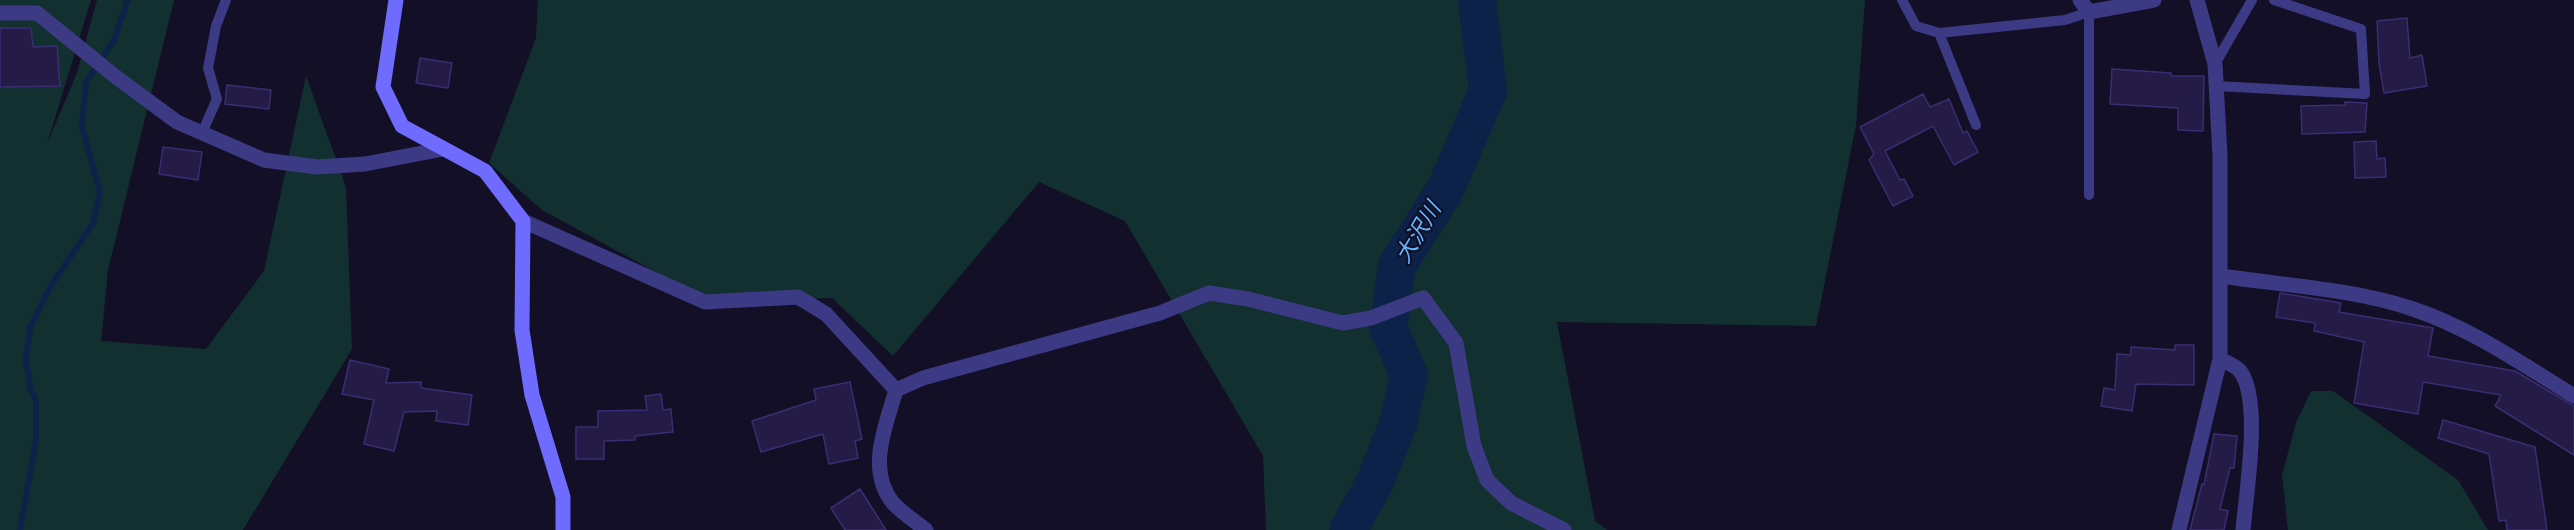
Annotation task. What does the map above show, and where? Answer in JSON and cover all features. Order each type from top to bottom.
[{"type":"street","points":[[396,0],[383,87],[402,126],[485,171],[523,221],[705,302],[798,297],[826,314],[896,390]]},
{"type":"street","points":[[2084,6],[2154,0]]},
{"type":"street","points":[[2179,530],[2220,359],[2221,276],[2215,64],[2197,0]]},
{"type":"street","points":[[0,13],[37,13],[116,77],[177,122],[264,160],[317,167],[366,164],[443,149]]},
{"type":"street","points":[[523,221],[522,330],[532,395],[563,497],[563,530]]},
{"type":"street","points":[[2221,276],[2351,296],[2410,308],[2489,344],[2574,396]]},
{"type":"street","points":[[926,530],[892,502],[882,479],[879,458],[881,441],[896,390],[922,378],[1160,313],[1209,292],[1248,299],[1343,323],[1371,318],[1423,298],[1456,343],[1474,446],[1487,480],[1511,503],[1564,530]]},
{"type":"street","points":[[2220,359],[2239,370],[2249,392],[2251,429],[2243,530]]},
{"type":"lane","points":[[202,133],[217,99],[207,68],[216,26],[226,0]]},
{"type":"lane","points":[[1902,0],[1916,26],[1939,33],[2065,20],[2084,6]]},
{"type":"lane","points":[[2215,64],[2252,0]]},
{"type":"lane","points":[[2216,87],[2365,94],[2361,29],[2274,0]]},
{"type":"lane","points":[[2084,6],[2089,195]]},
{"type":"lane","points":[[1939,33],[1976,124]]},
{"type":"green space","points":[[0,0],[91,0],[47,144],[77,73],[97,0],[174,0],[108,270],[101,341],[206,349],[264,271],[306,76],[346,187],[352,349],[243,530],[0,530]]},
{"type":"green space","points":[[538,0],[1865,0],[1856,125],[1816,326],[1557,322],[1595,521],[1607,530],[1266,530],[1263,456],[1125,221],[1039,182],[893,356],[832,298],[711,302],[542,210],[489,163],[536,38]]},
{"type":"green space","points":[[2311,391],[2333,391],[2458,480],[2488,530],[2288,530],[2282,475],[2296,423]]},
{"type":"building","points":[[2407,18],[2410,58],[2422,55],[2427,86],[2384,93],[2379,63],[2377,21]]},
{"type":"building","points":[[0,28],[31,28],[33,47],[57,46],[60,86],[0,87]]},
{"type":"building","points":[[420,58],[452,63],[448,88],[416,83]]},
{"type":"building","points":[[2112,69],[2171,73],[2171,76],[2204,76],[2203,131],[2178,130],[2178,108],[2110,104]]},
{"type":"building","points":[[227,85],[271,90],[269,109],[225,104]]},
{"type":"building","points":[[1923,94],[1930,107],[1949,99],[1963,133],[1967,131],[1978,152],[1954,165],[1933,126],[1885,151],[1900,180],[1904,179],[1913,196],[1893,206],[1869,160],[1874,154],[1860,127]]},
{"type":"building","points":[[2345,102],[2367,103],[2365,132],[2302,134],[2301,106],[2345,105]]},
{"type":"building","points":[[2376,141],[2377,159],[2385,158],[2386,177],[2355,178],[2354,142]]},
{"type":"building","points":[[163,147],[202,152],[198,180],[159,174]]},
{"type":"building","points":[[2280,293],[2341,303],[2339,312],[2433,328],[2428,356],[2515,371],[2574,406],[2574,455],[2495,406],[2501,395],[2423,382],[2418,414],[2354,403],[2364,342],[2314,331],[2315,323],[2276,317]]},
{"type":"building","points":[[2175,345],[2194,345],[2194,385],[2136,384],[2132,411],[2101,406],[2104,388],[2115,390],[2117,354],[2131,355],[2131,347],[2175,350]]},
{"type":"building","points":[[350,360],[389,369],[386,383],[421,382],[421,388],[472,395],[468,425],[436,421],[437,411],[404,412],[394,451],[364,444],[374,400],[342,394]]},
{"type":"building","points":[[850,382],[862,439],[855,441],[858,458],[829,464],[823,434],[761,452],[752,421],[816,400],[814,389]]},
{"type":"building","points":[[661,394],[663,410],[671,409],[673,432],[635,436],[635,440],[604,441],[604,459],[576,459],[576,427],[598,427],[598,411],[647,410],[645,396]]},
{"type":"building","points":[[2443,420],[2535,447],[2547,530],[2507,530],[2506,520],[2499,521],[2489,454],[2438,438]]},
{"type":"building","points":[[2214,434],[2237,436],[2234,468],[2230,468],[2220,509],[2228,511],[2224,530],[2190,530],[2202,484],[2204,485]]},
{"type":"building","points":[[860,489],[886,530],[845,530],[831,508]]},
{"type":"waterway","points":[[20,530],[36,439],[36,402],[30,387],[26,360],[30,327],[50,287],[93,223],[100,192],[82,127],[86,82],[114,40],[128,0]]},
{"type":"waterway","name":"大沢川","points":[[1348,530],[1374,484],[1398,424],[1409,375],[1388,327],[1397,266],[1445,190],[1488,91],[1477,0]]}]
